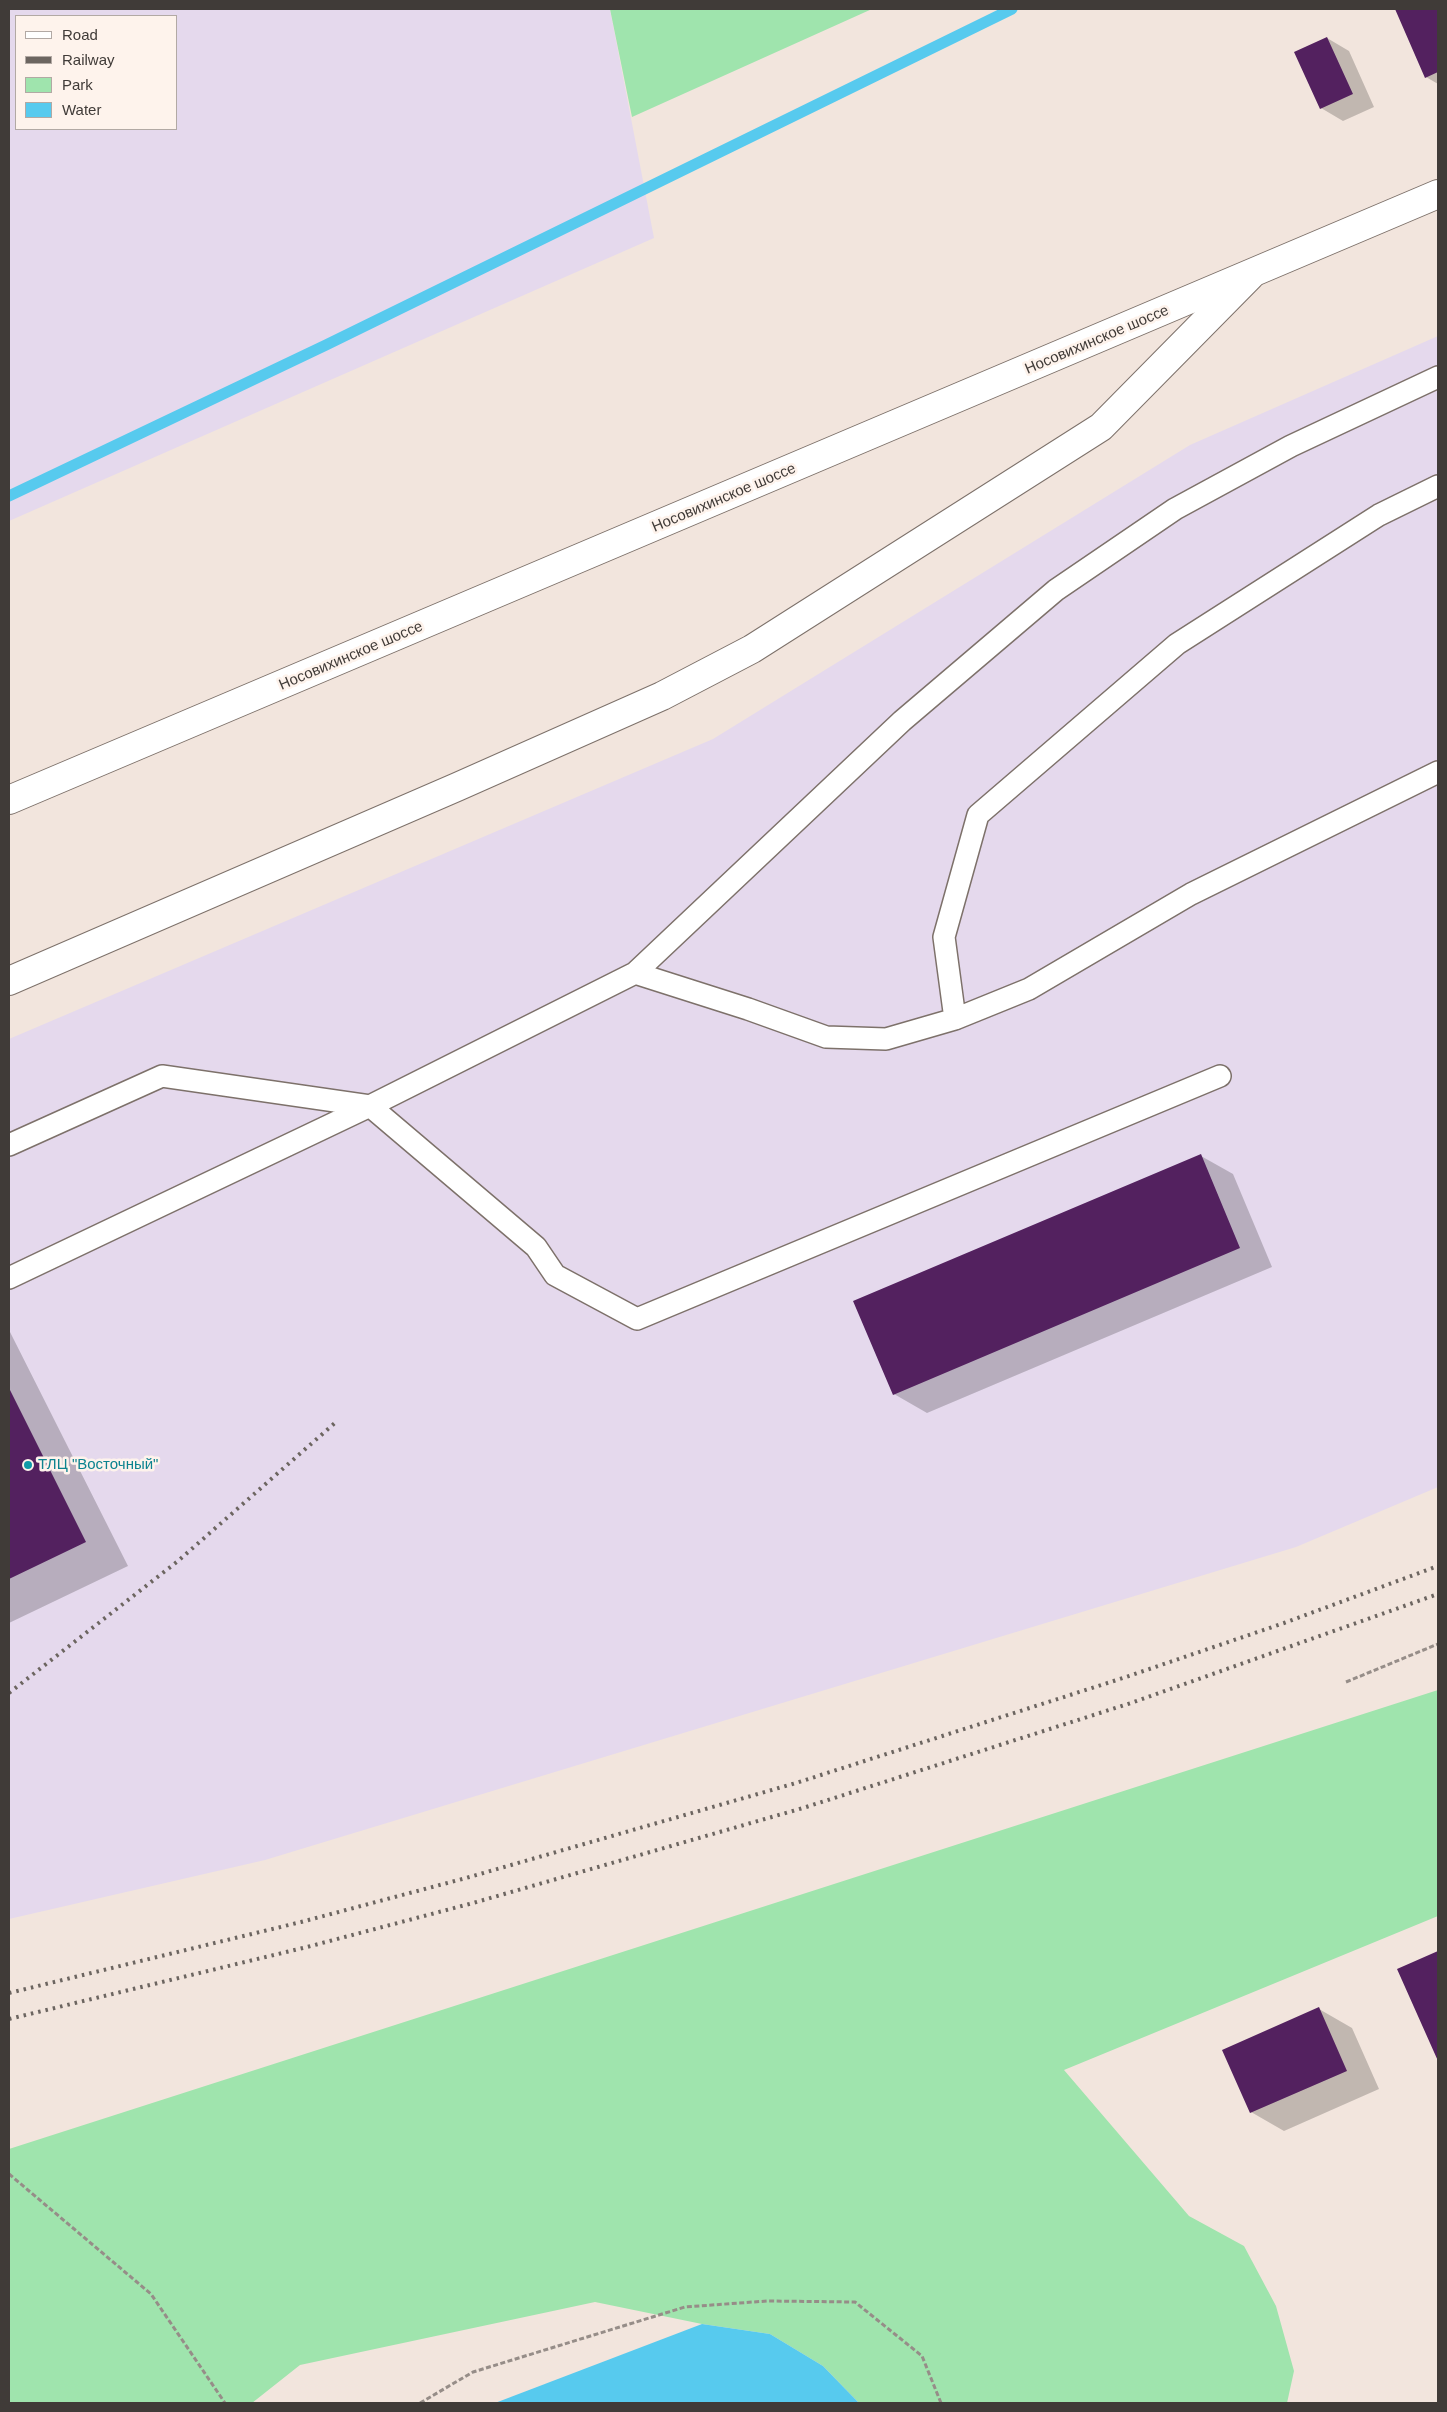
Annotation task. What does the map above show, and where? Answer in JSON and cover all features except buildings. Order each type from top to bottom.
[{"type":"main road","name":"Носовихинское шоссе","points":[[9,800],[1250,276],[1438,194]]},
{"type":"main road","points":[[9,981],[662,696],[752,649],[1100,426],[1250,276]]},
{"type":"lane","points":[[9,1278],[370,1106],[635,973],[902,721],[1056,590],[1176,509],[1291,446],[1438,377]]},
{"type":"lane","points":[[955,1019],[944,936],[978,815],[1177,644],[1380,515],[1438,486]]},
{"type":"lane","points":[[635,973],[748,1009],[826,1038],[886,1039],[955,1019],[1030,989],[1191,894],[1438,772]]},
{"type":"lane","points":[[9,1145],[162,1076],[370,1106],[536,1247],[555,1275],[637,1319],[1220,1076]]},
{"type":"path","points":[[1346,1682],[1438,1644]]},
{"type":"path","points":[[9,2174],[152,2294],[225,2403]]},
{"type":"path","points":[[420,2403],[472,2372],[684,2307],[767,2301],[855,2302],[922,2356],[941,2403]]},
{"type":"shaded area","points":[[9,9],[610,9],[654,238],[9,521]]},
{"type":"shaded area","points":[[1438,336],[1438,1487],[1296,1547],[265,1860],[9,1919],[9,1039],[713,739],[1190,445]]},
{"type":"green space","points":[[610,9],[872,9],[632,117]]},
{"type":"green space","points":[[1438,1690],[1438,1916],[1064,2070],[1189,2216],[1244,2246],[1276,2306],[1294,2371],[1287,2403],[859,2403],[823,2366],[770,2334],[702,2324],[595,2302],[300,2365],[252,2403],[9,2403],[9,2149]]},
{"type":"water","points":[[702,2324],[770,2334],[823,2366],[859,2403],[495,2403]]},
{"type":"waterway","points":[[9,496],[326,345],[1012,9]]},
{"type":"railway","points":[[9,1693],[178,1561],[336,1422]]},
{"type":"railway","points":[[9,1993],[301,1922],[466,1878],[796,1783],[1123,1678],[1284,1623],[1438,1566]]},
{"type":"railway","points":[[9,2019],[307,1947],[473,1903],[803,1808],[1131,1703],[1438,1594]]},
{"type":"place","name":"ТЛЦ \"Восточный\"","points":[[28,1465]]}]
